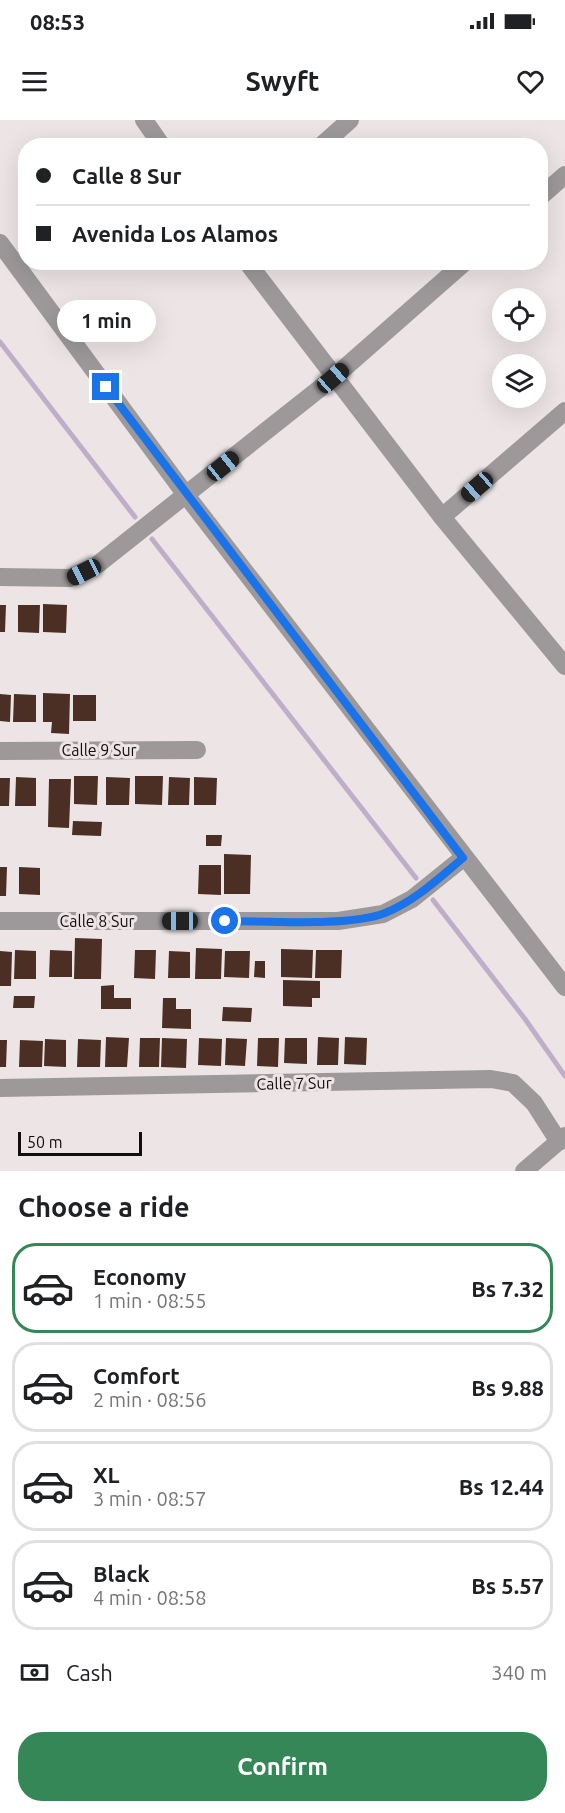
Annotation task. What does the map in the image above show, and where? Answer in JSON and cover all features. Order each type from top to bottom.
[{"type":"street","points":[[144,120],[156,138]]},
{"type":"street","points":[[330,138],[350,120]]},
{"type":"street","points":[[548,190],[565,176]]},
{"type":"street","points":[[0,243],[18,267]]},
{"type":"street","points":[[20,270],[186,495],[463,858],[565,987]]},
{"type":"street","points":[[253,270],[333,378],[442,517],[563,660]]},
{"type":"street","points":[[0,577],[70,578],[97,565],[333,378],[456,270]]},
{"type":"street","points":[[442,517],[565,411]]},
{"type":"street","name":"Calle 9 Sur","points":[[0,751],[197,750]]},
{"type":"street","name":"Calle 8 Sur","points":[[0,921],[338,921],[383,914],[403,904],[463,858]]},
{"type":"street","name":"Calle 7 Sur","points":[[0,1088],[491,1079],[513,1083],[534,1102],[562,1139]]},
{"type":"street","points":[[524,1171],[562,1139]]},
{"type":"building","points":[[43,604],[67,605],[66,633],[43,632]]},
{"type":"building","points":[[0,605],[6,605],[5,632],[0,632]]},
{"type":"building","points":[[18,605],[40,605],[39,633],[18,632]]},
{"type":"building","points":[[43,693],[70,694],[69,734],[51,733],[52,722],[43,722]]},
{"type":"building","points":[[0,694],[11,695],[10,722],[0,721]]},
{"type":"building","points":[[14,694],[36,695],[36,722],[13,722]]},
{"type":"building","points":[[73,695],[96,695],[96,721],[73,721]]},
{"type":"building","points":[[74,776],[98,776],[97,805],[74,804]]},
{"type":"building","points":[[135,776],[163,776],[162,805],[135,804]]},
{"type":"building","points":[[16,777],[36,778],[36,806],[15,806]]},
{"type":"building","points":[[106,777],[130,778],[129,805],[106,805]]},
{"type":"building","points":[[169,777],[190,778],[189,805],[168,805]]},
{"type":"building","points":[[194,777],[217,778],[216,805],[194,805]]},
{"type":"building","points":[[0,778],[10,778],[9,806],[0,806]]},
{"type":"building","points":[[49,779],[71,779],[69,828],[48,827]]},
{"type":"building","points":[[73,821],[102,822],[101,836],[72,835]]},
{"type":"building","points":[[206,835],[222,835],[221,846],[206,846]]},
{"type":"building","points":[[224,854],[251,855],[250,894],[224,894]]},
{"type":"building","points":[[199,865],[221,865],[221,895],[198,894]]},
{"type":"building","points":[[0,867],[7,867],[6,896],[0,896]]},
{"type":"building","points":[[19,867],[40,868],[40,895],[19,894]]},
{"type":"building","points":[[75,938],[102,939],[101,979],[74,979]]},
{"type":"building","points":[[196,948],[222,949],[221,979],[195,979]]},
{"type":"building","points":[[281,949],[313,950],[312,978],[281,977]]},
{"type":"building","points":[[15,950],[36,951],[36,979],[14,979]]},
{"type":"building","points":[[50,950],[72,951],[72,977],[49,977]]},
{"type":"building","points":[[135,950],[156,950],[155,979],[134,978]]},
{"type":"building","points":[[316,950],[342,950],[341,978],[315,978]]},
{"type":"building","points":[[0,951],[12,952],[11,986],[0,986]]},
{"type":"building","points":[[169,951],[190,952],[190,978],[168,978]]},
{"type":"building","points":[[225,951],[250,951],[249,978],[224,977]]},
{"type":"building","points":[[255,961],[265,961],[265,978],[254,977]]},
{"type":"building","points":[[283,980],[320,981],[320,998],[312,998],[312,1007],[283,1006]]},
{"type":"building","points":[[114,985],[114,998],[131,998],[131,1009],[101,1009],[101,986]]},
{"type":"building","points":[[14,996],[35,996],[34,1008],[13,1008]]},
{"type":"building","points":[[163,998],[176,998],[176,1009],[191,1009],[191,1029],[162,1028]]},
{"type":"building","points":[[223,1007],[252,1008],[251,1022],[222,1021]]},
{"type":"building","points":[[106,1037],[129,1038],[127,1067],[105,1067]]},
{"type":"building","points":[[318,1037],[339,1038],[338,1065],[317,1065]]},
{"type":"building","points":[[345,1037],[367,1038],[366,1065],[344,1064]]},
{"type":"building","points":[[140,1038],[160,1038],[159,1067],[139,1067]]},
{"type":"building","points":[[162,1038],[187,1039],[186,1068],[161,1067]]},
{"type":"building","points":[[199,1038],[222,1039],[221,1066],[198,1065]]},
{"type":"building","points":[[226,1038],[247,1039],[245,1066],[225,1065]]},
{"type":"building","points":[[258,1038],[279,1038],[278,1067],[257,1066]]},
{"type":"building","points":[[285,1038],[307,1038],[307,1064],[284,1063]]},
{"type":"building","points":[[45,1039],[66,1040],[66,1067],[44,1066]]},
{"type":"building","points":[[78,1039],[101,1040],[100,1067],[77,1067]]},
{"type":"building","points":[[0,1040],[7,1040],[6,1067],[0,1067]]},
{"type":"building","points":[[20,1040],[43,1041],[42,1067],[19,1067]]},
{"type":"waterway","points":[[0,342],[135,517]]},
{"type":"waterway","points":[[152,539],[416,878]]},
{"type":"waterway","points":[[433,900],[525,1019],[565,1076]]},
{"type":"route","points":[[106,387],[463,858],[412,899],[383,914],[338,921],[225,921]]}]
